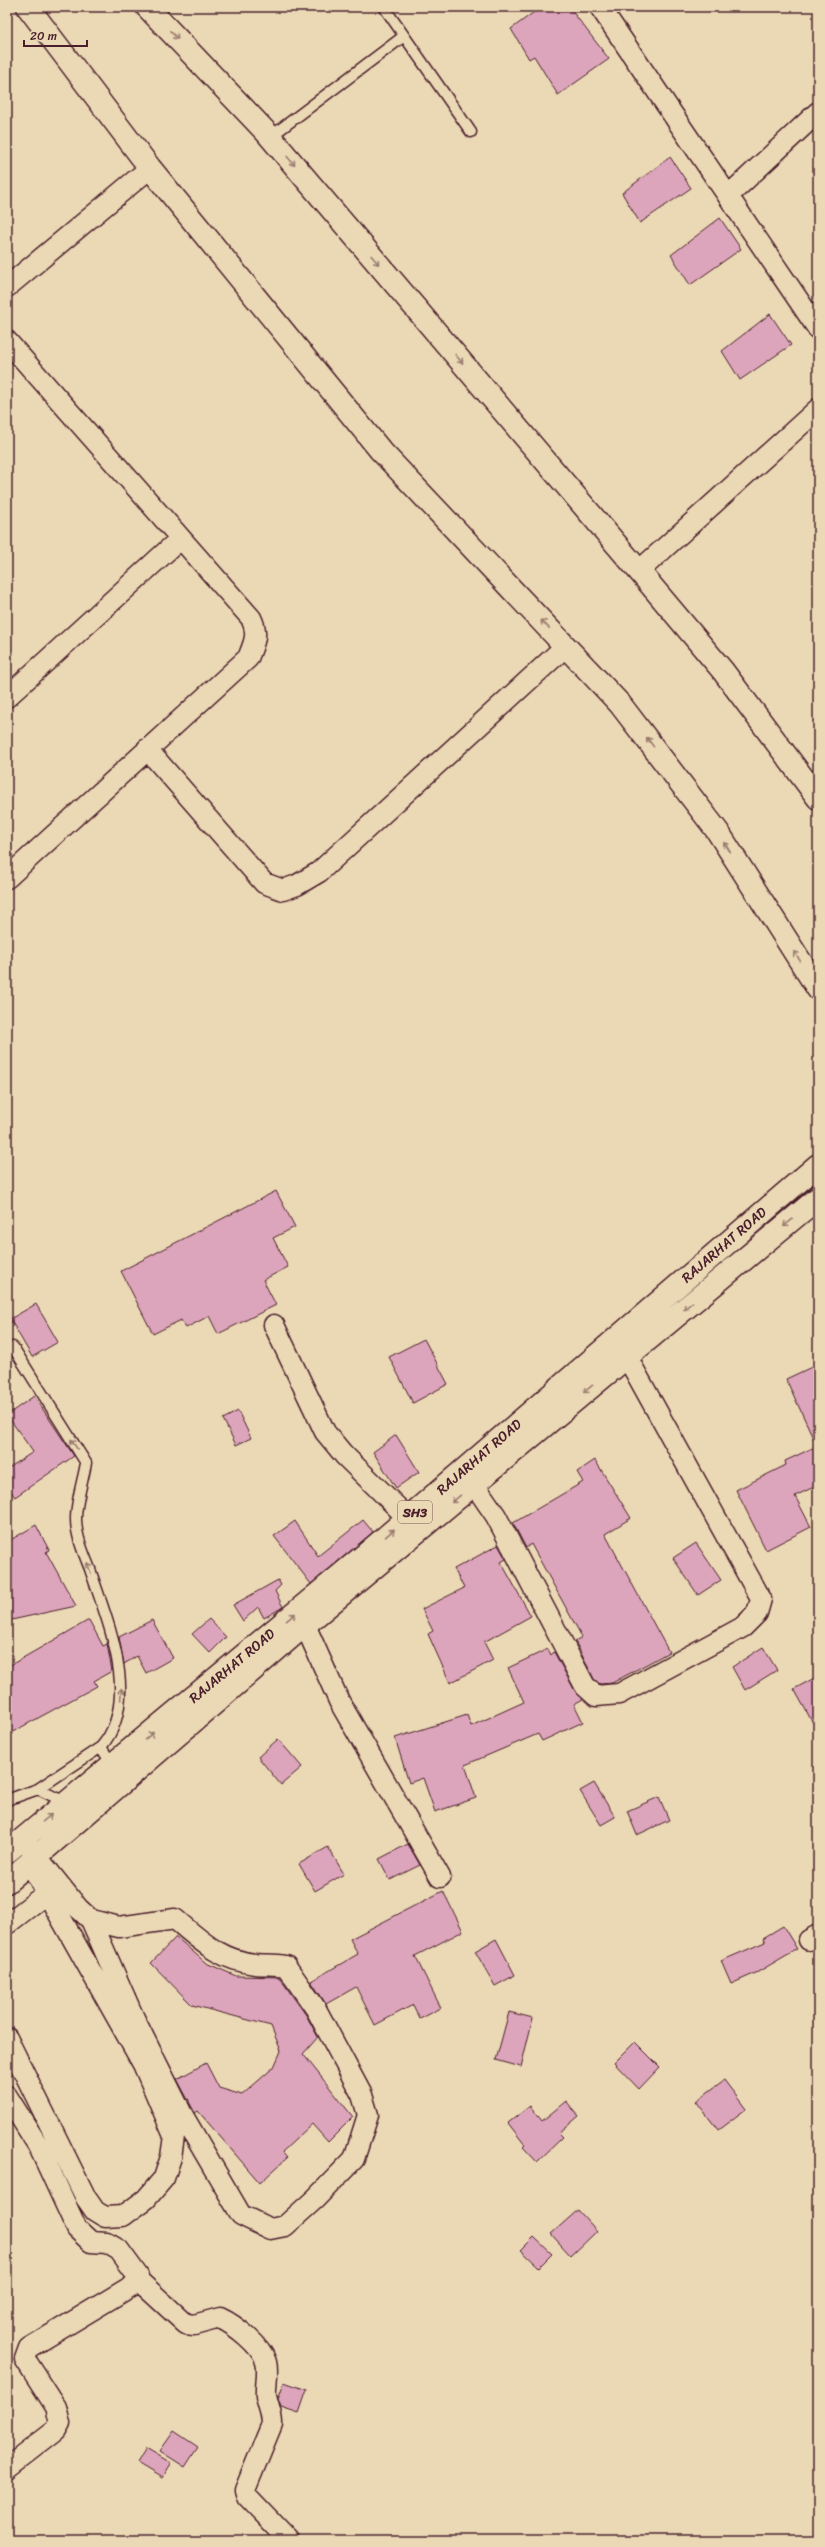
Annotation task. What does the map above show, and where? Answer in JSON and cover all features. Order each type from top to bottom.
[{"type":"main road","points":[[28,7],[150,168],[381,451],[620,704],[718,832],[818,989]]},
{"type":"main road","points":[[147,7],[270,137],[639,571],[723,671],[818,798]]},
{"type":"main road","name":"RAJARHAT ROAD","points":[[15,1845],[65,1802],[113,1766],[408,1518],[818,1165]]},
{"type":"main road","name":"RAJARHAT ROAD","points":[[7,1882],[305,1625],[818,1198]]},
{"type":"street","points":[[600,7],[818,329]]},
{"type":"street","points":[[728,196],[818,112]]},
{"type":"street","points":[[7,287],[150,168]]},
{"type":"street","points":[[7,341],[251,618],[256,628],[256,639],[248,658],[7,878]]},
{"type":"street","points":[[639,571],[818,409]]},
{"type":"street","points":[[7,697],[180,539]]},
{"type":"street","points":[[147,749],[264,883],[283,890],[298,885],[319,872],[566,646]]},
{"type":"street","points":[[274,1325],[326,1432],[344,1455],[408,1518]]},
{"type":"street","points":[[474,1484],[496,1516],[585,1686],[596,1696],[619,1694],[743,1627],[757,1613],[761,1599],[627,1357]]},
{"type":"street","points":[[305,1625],[339,1701],[440,1878]]},
{"type":"street","points":[[15,1845],[34,1860],[91,1920],[106,1957],[124,1991],[134,2018],[182,2114],[241,2215],[270,2229],[284,2226],[315,2199],[354,2159],[368,2116],[362,2095],[316,2010],[286,1966],[274,1963],[257,1964],[243,1962],[214,1952],[175,1919],[119,1927],[91,1920]]},
{"type":"street","points":[[7,2038],[86,2198],[95,2211],[105,2217],[123,2216],[146,2199],[164,2178],[171,2157],[174,2136],[143,2064],[47,1893],[34,1860]]},
{"type":"street","points":[[7,1924],[47,1893]]},
{"type":"street","points":[[7,2096],[39,2146],[77,2229],[91,2242],[108,2243],[119,2250],[136,2273],[138,2280],[186,2324],[194,2325],[220,2318],[228,2322],[263,2353],[267,2364],[266,2395],[272,2424],[245,2490],[247,2496],[289,2540]]},
{"type":"street","points":[[7,2468],[56,2430],[60,2423],[56,2407],[25,2359],[29,2348],[138,2280]]},
{"type":"lane","points":[[384,7],[471,132]]},
{"type":"lane","points":[[270,137],[404,36]]},
{"type":"lane","points":[[7,1351],[13,1347],[86,1463],[76,1520],[81,1543],[106,1622],[119,1672],[122,1694],[112,1735],[101,1747],[38,1789],[7,1800]]},
{"type":"lane","points":[[101,1747],[113,1766]]},
{"type":"lane","points":[[38,1789],[65,1802]]},
{"type":"building","points":[[541,7],[569,7],[609,59],[558,95],[534,56],[529,59],[511,29]]},
{"type":"building","points":[[670,157],[691,188],[640,223],[622,193]]},
{"type":"building","points":[[720,218],[741,249],[690,285],[671,255]]},
{"type":"building","points":[[770,314],[791,345],[740,380],[722,351]]},
{"type":"building","points":[[276,1191],[295,1227],[273,1238],[288,1267],[263,1280],[276,1305],[218,1334],[209,1316],[186,1328],[181,1320],[153,1334],[121,1271]]},
{"type":"building","points":[[36,1304],[58,1342],[32,1357],[10,1319]]},
{"type":"building","points":[[424,1339],[448,1384],[413,1403],[389,1357]]},
{"type":"building","points":[[818,1364],[818,1485],[795,1496],[811,1527],[766,1550],[736,1490],[786,1465],[785,1461],[817,1446],[786,1379]]},
{"type":"building","points":[[34,1396],[74,1456],[15,1497],[7,1486],[7,1469],[33,1452],[7,1415]]},
{"type":"building","points":[[238,1411],[251,1438],[236,1445],[223,1419]]},
{"type":"building","points":[[396,1435],[419,1472],[396,1488],[373,1452]]},
{"type":"building","points":[[595,1460],[631,1518],[605,1534],[669,1652],[612,1683],[600,1684],[594,1679],[575,1641],[582,1637],[531,1544],[526,1548],[513,1523],[583,1482],[577,1472]]},
{"type":"building","points":[[363,1520],[373,1532],[311,1584],[274,1536],[295,1521],[318,1556]]},
{"type":"building","points":[[36,1525],[49,1550],[46,1552],[76,1606],[7,1621],[7,1542]]},
{"type":"building","points":[[696,1543],[721,1580],[698,1595],[673,1558]]},
{"type":"building","points":[[498,1545],[506,1559],[501,1562],[531,1616],[484,1642],[493,1660],[450,1683],[428,1634],[433,1631],[422,1609],[464,1588],[454,1569]]},
{"type":"building","points":[[278,1580],[281,1585],[275,1591],[283,1607],[264,1618],[258,1607],[243,1621],[233,1605]]},
{"type":"building","points":[[209,1619],[226,1637],[210,1653],[192,1634]]},
{"type":"building","points":[[89,1620],[103,1646],[107,1644],[112,1671],[94,1681],[97,1686],[7,1735],[7,1667]]},
{"type":"building","points":[[152,1620],[173,1658],[146,1673],[137,1656],[124,1664],[119,1637]]},
{"type":"building","points":[[763,1647],[777,1670],[745,1690],[732,1667]]},
{"type":"building","points":[[548,1649],[551,1655],[554,1652],[575,1691],[583,1699],[574,1704],[583,1722],[542,1741],[538,1734],[465,1765],[476,1798],[435,1812],[423,1778],[409,1783],[395,1738],[467,1715],[471,1726],[524,1702],[508,1668]]},
{"type":"building","points":[[818,1676],[818,1732],[794,1689]]},
{"type":"building","points":[[278,1739],[302,1767],[281,1785],[258,1757]]},
{"type":"building","points":[[594,1783],[615,1817],[601,1825],[580,1791]]},
{"type":"building","points":[[659,1797],[669,1820],[637,1835],[627,1811]]},
{"type":"building","points":[[408,1844],[420,1865],[390,1880],[379,1859]]},
{"type":"building","points":[[328,1847],[344,1874],[315,1891],[299,1864]]},
{"type":"building","points":[[443,1891],[463,1931],[415,1956],[441,2008],[420,2019],[413,2005],[375,2025],[356,1987],[326,2004],[311,1981],[358,1954],[350,1939]]},
{"type":"building","points":[[783,1926],[797,1949],[758,1972],[731,1984],[721,1961],[765,1942],[763,1938]]},
{"type":"building","points":[[176,1937],[206,1963],[236,1976],[279,1977],[306,2015],[318,2037],[303,2054],[353,2117],[328,2142],[312,2124],[282,2152],[287,2158],[260,2183],[198,2111],[195,2113],[177,2079],[206,2063],[219,2088],[242,2095],[274,2067],[281,2051],[271,2026],[192,2005],[151,1963]]},
{"type":"building","points":[[496,1939],[515,1975],[495,1986],[475,1951]]},
{"type":"building","points":[[509,2012],[533,2018],[521,2067],[496,2060]]},
{"type":"building","points":[[635,2042],[660,2067],[639,2089],[614,2063]]},
{"type":"building","points":[[724,2080],[746,2109],[718,2130],[696,2101]]},
{"type":"building","points":[[566,2101],[579,2116],[559,2133],[563,2137],[537,2162],[523,2147],[525,2145],[508,2123],[530,2106],[542,2121]]},
{"type":"building","points":[[578,2210],[597,2231],[571,2256],[551,2234]]},
{"type":"building","points":[[534,2237],[552,2254],[539,2267],[521,2250]]},
{"type":"building","points":[[284,2382],[307,2390],[299,2413],[281,2407],[278,2399]]},
{"type":"building","points":[[174,2431],[198,2447],[185,2467],[160,2451]]},
{"type":"building","points":[[146,2448],[171,2463],[162,2478],[137,2463]]}]
